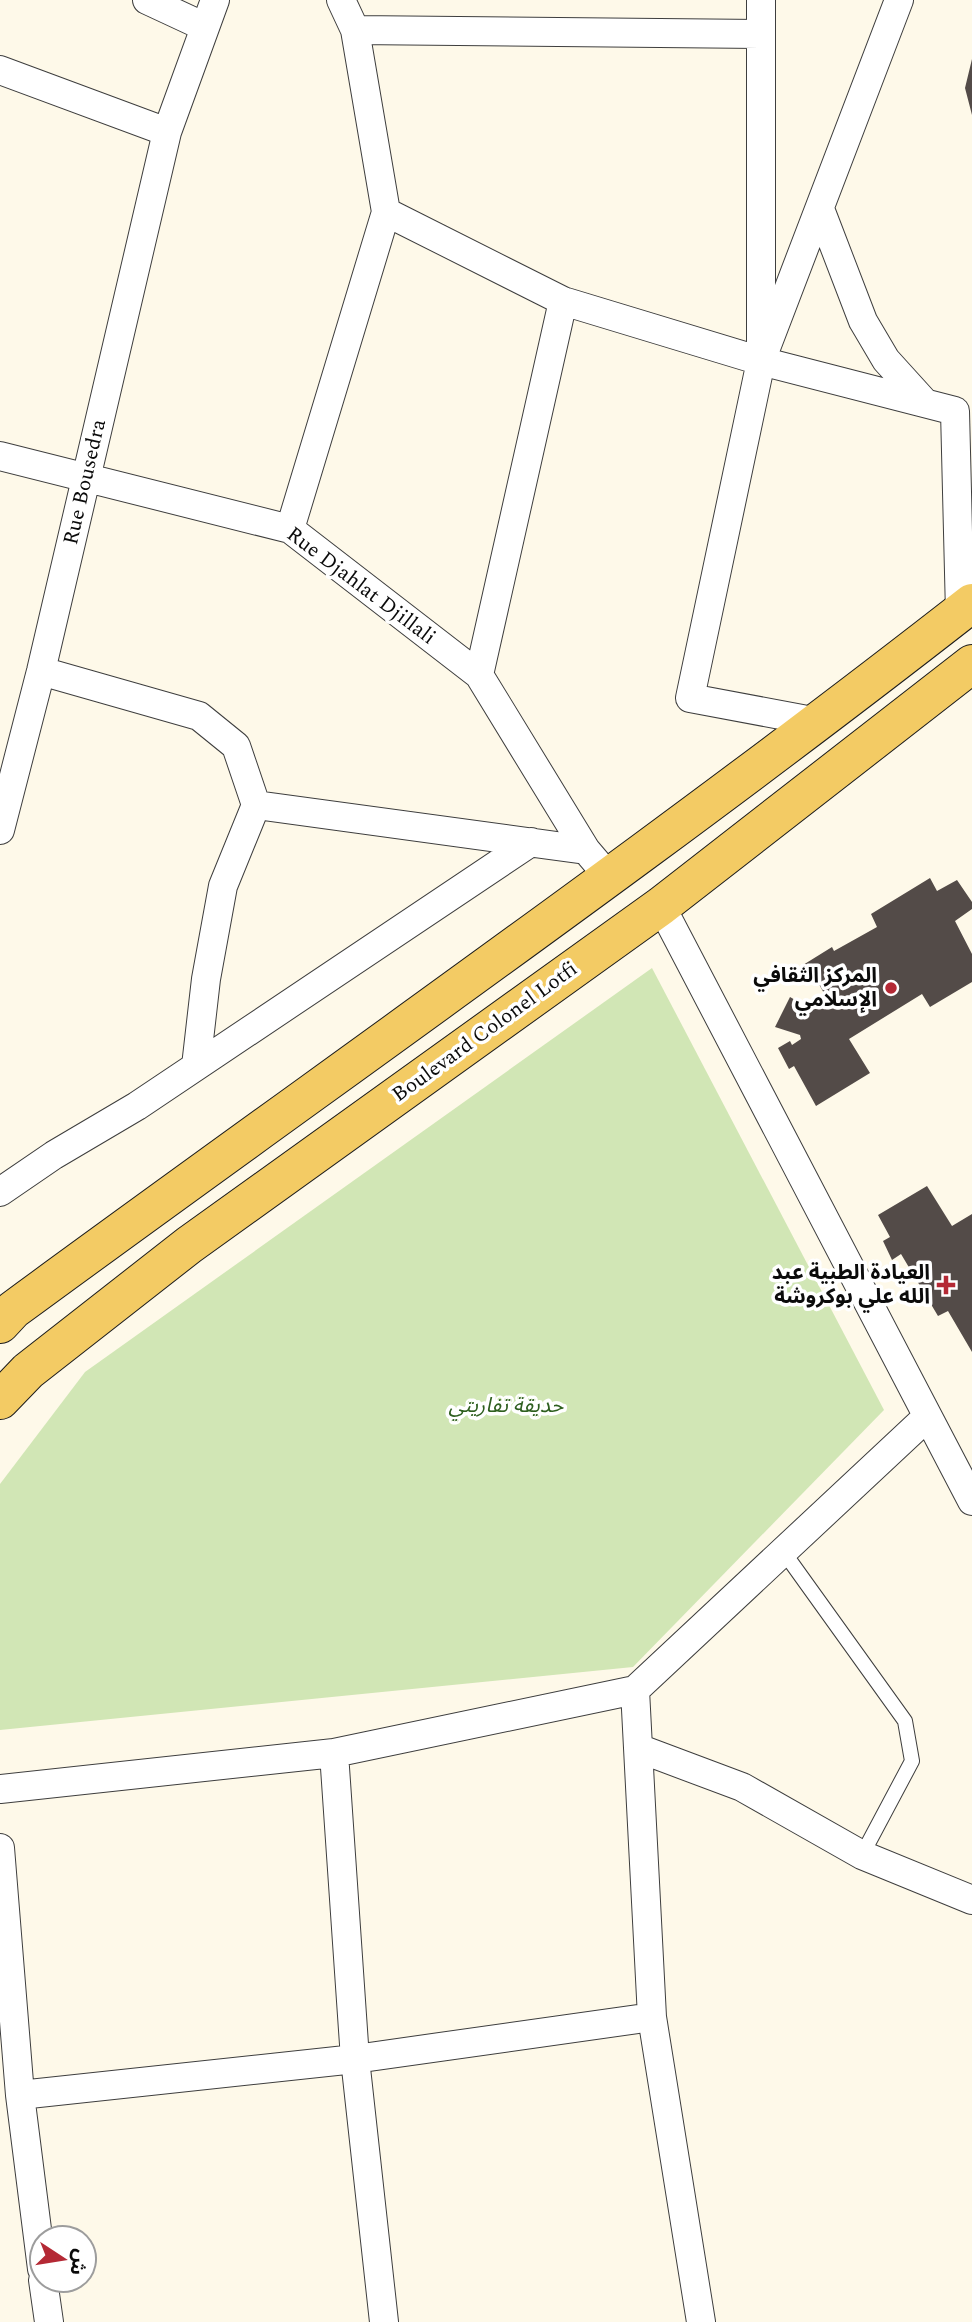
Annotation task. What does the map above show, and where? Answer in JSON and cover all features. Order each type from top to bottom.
[{"type":"main road","points":[[0,1324],[13,1310],[132,1223],[597,863],[818,722],[966,608]]},
{"type":"main road","name":"Boulevard Colonel Lotfi","points":[[0,1400],[28,1371],[189,1245],[661,906],[972,664]]},
{"type":"street","points":[[147,0],[205,27]]},
{"type":"street","name":"Rue Bousedra","points":[[0,830],[41,671],[166,132],[215,0]]},
{"type":"street","points":[[290,528],[386,212],[355,30],[341,0]]},
{"type":"street","points":[[761,0],[761,361]]},
{"type":"street","points":[[818,722],[690,698],[761,361],[899,0]]},
{"type":"street","points":[[355,30],[760,34]]},
{"type":"street","points":[[0,70],[166,132]]},
{"type":"street","points":[[820,209],[863,321],[886,360],[925,403]]},
{"type":"street","points":[[386,212],[563,301],[761,361],[955,411],[965,523],[966,608]]},
{"type":"street","points":[[480,675],[563,301]]},
{"type":"street","name":"Rue Djahlat Djillali","points":[[0,456],[290,528],[480,675],[597,863]]},
{"type":"street","points":[[41,671],[199,716],[236,747],[256,805],[223,886],[206,979],[196,1066]]},
{"type":"street","points":[[256,805],[531,842],[597,863]]},
{"type":"street","points":[[0,1192],[196,1066],[531,842]]},
{"type":"street","points":[[661,906],[972,1501]]},
{"type":"street","points":[[0,1789],[334,1753],[635,1690],[927,1417]]},
{"type":"street","points":[[635,1690],[652,2017],[701,2322]]},
{"type":"street","points":[[638,1748],[743,1787],[862,1855],[972,1900]]},
{"type":"street","points":[[334,1753],[355,2059],[384,2322]]},
{"type":"street","points":[[0,1848],[20,2095],[36,2224]]},
{"type":"street","points":[[20,2095],[355,2059],[652,2017]]},
{"type":"street","points":[[45,2294],[49,2322]]},
{"type":"lane","points":[[783,1551],[905,1721],[912,1761],[862,1855]]},
{"type":"green space","name":"حديقة تفاريتي","points":[[652,968],[884,1410],[633,1667],[0,1730],[0,1484],[85,1372]]},
{"type":"building","points":[[972,59],[972,115],[965,88]]},
{"type":"building","name":"المركز الثقافي الإسلامي","points":[[930,878],[937,891],[957,880],[972,902],[972,909],[955,921],[972,954],[972,982],[930,1007],[922,994],[849,1039],[870,1073],[816,1106],[794,1066],[789,1069],[778,1048],[790,1041],[792,1045],[801,1039],[800,1035],[775,1027],[790,997],[809,1008],[825,995],[816,979],[812,981],[803,965],[832,947],[834,951],[877,927],[871,914]]},
{"type":"building","name":"العيادة الطبية عبد الله علي بوكروشة","points":[[927,1186],[952,1226],[972,1214],[972,1352],[948,1311],[938,1316],[901,1254],[892,1260],[883,1241],[890,1237],[878,1215]]},
{"type":"place","name":"المركز الثقافي الإسلامي","points":[[891,988]]},
{"type":"place","name":"العيادة الطبية عبد الله علي بوكروشة","points":[[946,1285]]}]
